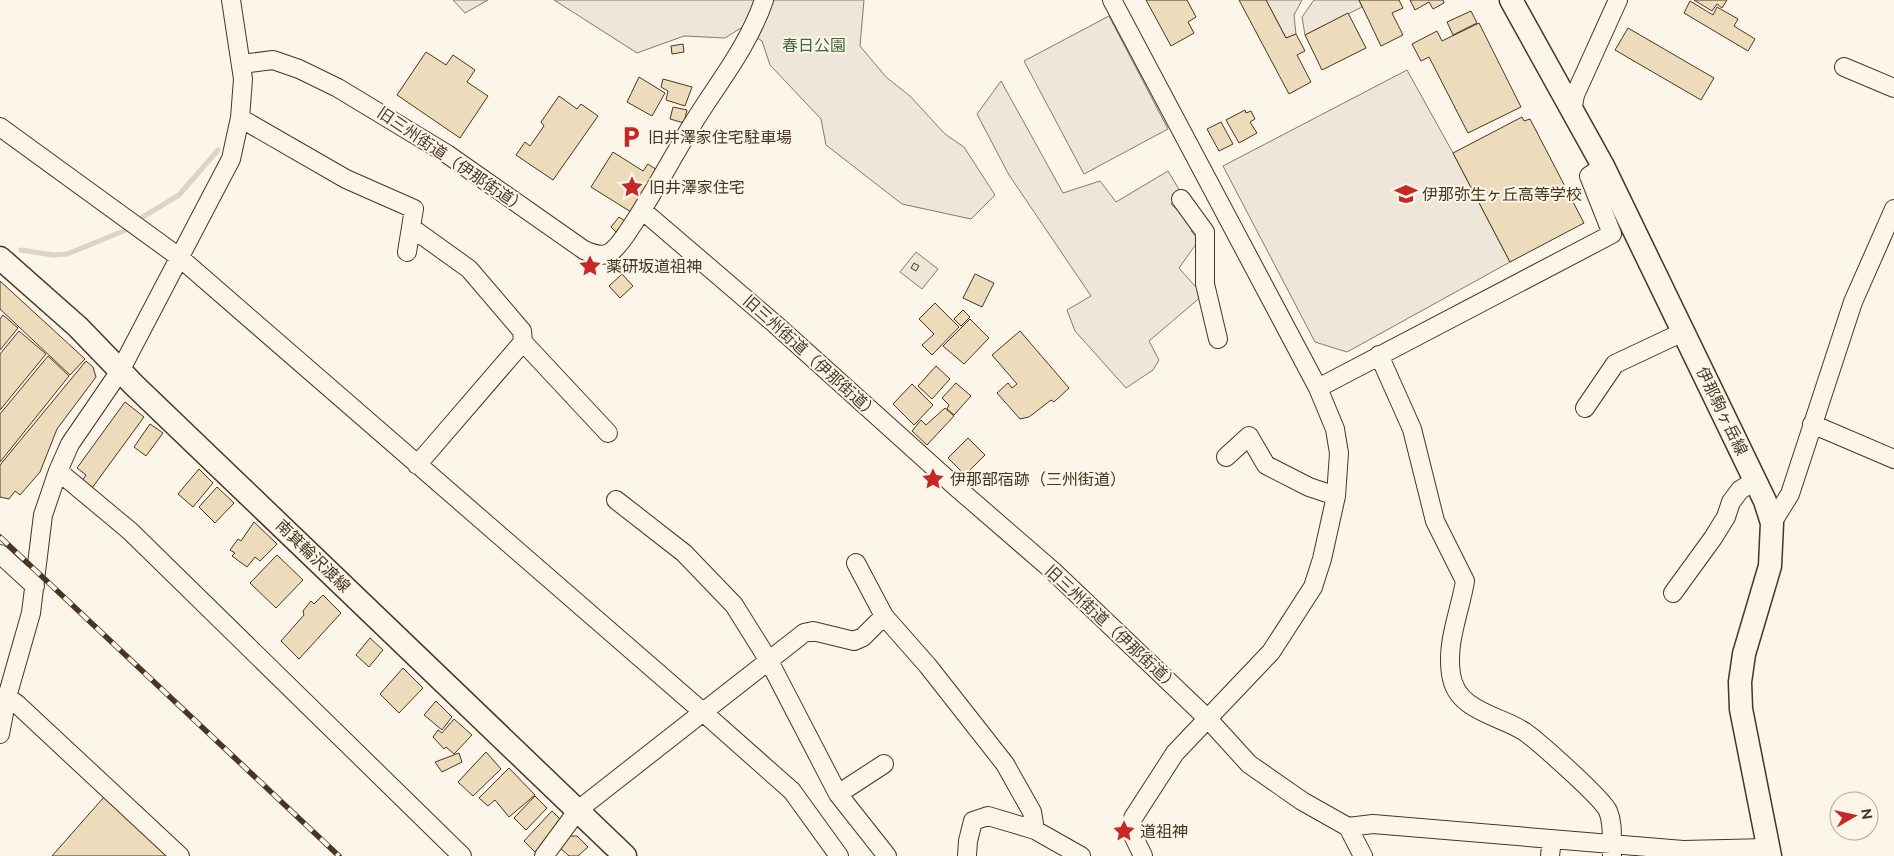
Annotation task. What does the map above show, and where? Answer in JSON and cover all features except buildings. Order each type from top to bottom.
[{"type":"main road","name":"伊那駒ヶ岳線","points":[[1512,0],[1603,166],[1756,480],[1772,523],[1770,566],[1744,654],[1740,682],[1741,709],[1769,852]]},
{"type":"main road","name":"南箕輪沢渡線","points":[[0,258],[78,326],[120,371],[625,856]]},
{"type":"street","points":[[0,734],[7,697],[31,613],[43,515],[58,471],[70,444],[120,371],[231,159],[240,118],[242,64],[231,0]]},
{"type":"street","points":[[642,210],[692,124],[727,74],[758,17],[764,0]]},
{"type":"street","points":[[1112,0],[1318,388],[1335,429],[1339,454],[1336,496],[1322,559],[1313,588],[1271,652],[1175,753],[1133,818],[1131,832],[1142,856]]},
{"type":"street","points":[[1572,110],[1575,96],[1618,0]]},
{"type":"street","name":"旧三州街道（伊那街道）","points":[[242,64],[274,60],[299,68],[338,88],[447,154],[592,254],[602,256],[611,252],[642,210],[775,324],[956,488],[1053,571],[1208,719],[1249,764],[1302,801],[1348,827]]},
{"type":"street","points":[[1844,67],[1894,88]]},
{"type":"street","points":[[240,118],[346,179],[414,209],[407,252]]},
{"type":"street","points":[[0,127],[178,257],[704,713],[792,791],[839,856]]},
{"type":"street","points":[[1318,388],[1612,234],[1589,176],[1603,166]]},
{"type":"street","points":[[1181,199],[1205,232],[1205,284],[1218,339]]},
{"type":"street","points":[[1772,523],[1790,494],[1853,302],[1894,209]]},
{"type":"street","points":[[412,228],[469,269],[522,331],[523,342],[608,433]]},
{"type":"street","points":[[1586,408],[1616,364],[1683,332]]},
{"type":"street","points":[[417,465],[523,342]]},
{"type":"street","points":[[1379,356],[1412,429],[1435,522],[1465,580],[1453,632],[1450,656],[1451,676],[1456,690],[1466,703],[1525,732],[1603,802],[1612,824],[1611,850]]},
{"type":"street","points":[[1812,424],[1894,459]]},
{"type":"street","points":[[1226,457],[1249,436],[1266,465],[1309,487],[1336,496]]},
{"type":"street","points":[[58,471],[130,531],[462,856]]},
{"type":"street","points":[[1673,593],[1713,538],[1735,496],[1740,490],[1756,480]]},
{"type":"street","points":[[616,500],[684,552],[734,605],[769,661],[838,794],[887,856]]},
{"type":"street","points":[[0,554],[35,586]]},
{"type":"street","points":[[856,563],[884,616],[928,666],[1005,764],[1032,812],[1035,830]]},
{"type":"street","points":[[544,856],[578,810],[804,634],[813,631],[854,641],[863,637],[884,616]]},
{"type":"street","points":[[7,697],[17,704],[180,856]]},
{"type":"street","points":[[838,794],[884,764]]},
{"type":"street","points":[[967,856],[968,841],[973,821],[988,816],[1035,830],[1081,856]]},
{"type":"street","points":[[1363,856],[1348,827],[1374,824],[1551,847],[1611,850],[1769,852]]},
{"type":"green space","points":[[453,0],[488,0],[465,13]]},
{"type":"green space","name":"春日公園","points":[[554,0],[864,0],[860,46],[886,77],[910,96],[945,134],[964,147],[995,195],[971,219],[902,204],[826,145],[821,119],[770,65],[762,41],[741,28],[725,38],[684,36],[637,53]]},
{"type":"green space","points":[[1266,0],[1302,0],[1294,15],[1296,34],[1286,38]]},
{"type":"green space","points":[[1314,0],[1359,0],[1362,7],[1305,35],[1302,17]]},
{"type":"green space","points":[[1109,16],[1168,129],[1084,174],[1024,61]]},
{"type":"green space","points":[[1407,70],[1510,262],[1347,352],[1315,342],[1223,166]]},
{"type":"green space","points":[[1001,81],[1063,193],[1100,181],[1116,202],[1168,171],[1180,191],[1171,204],[1194,226],[1191,231],[1199,240],[1179,268],[1203,295],[1149,341],[1159,360],[1153,370],[1126,388],[1075,331],[1067,310],[1091,296],[1009,175],[977,114]]},
{"type":"green space","points":[[916,252],[938,269],[922,289],[900,272]]},
{"type":"waterway","points":[[138,220],[179,195],[218,150]]},
{"type":"waterway","points":[[21,250],[53,255],[67,254],[126,230]]},
{"type":"railway","points":[[0,537],[339,856]]},
{"type":"place","name":"旧井澤家住宅駐車場","points":[[631,137]]},
{"type":"place","name":"旧井澤家住宅","points":[[632,187]]},
{"type":"place","name":"伊那弥生ヶ丘高等学校","points":[[1406,194]]},
{"type":"place","name":"薬研坂道祖神","points":[[590,266]]},
{"type":"place","name":"伊那部宿跡（三州街道）","points":[[933,479]]},
{"type":"place","name":"道祖神","points":[[1124,831]]}]
